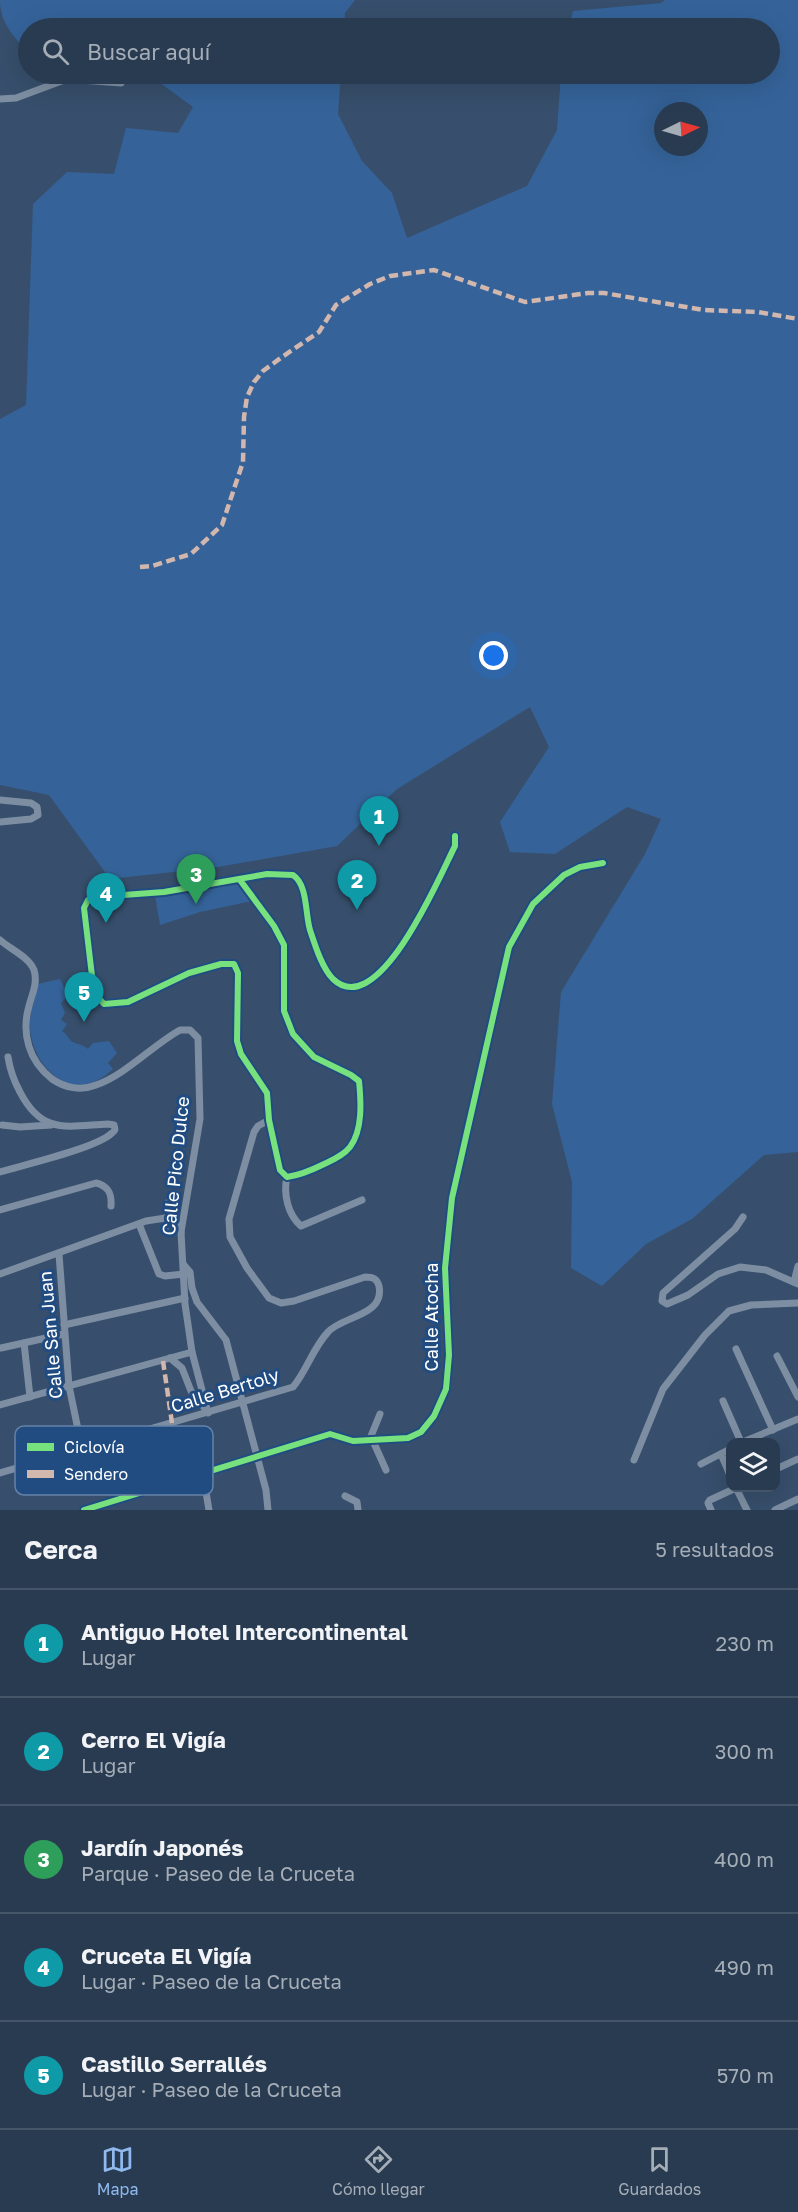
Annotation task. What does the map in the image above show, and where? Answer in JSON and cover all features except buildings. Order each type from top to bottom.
[{"type":"street","points":[[0,99],[16,98],[54,84]]},
{"type":"street","points":[[0,800],[31,803],[37,807],[38,811],[38,815],[31,819],[0,822]]},
{"type":"street","points":[[287,1178],[280,1170],[269,1120],[267,1093],[241,1054],[237,1041],[238,973],[234,964],[221,964],[189,973],[128,1002],[104,1004],[94,993],[84,908],[88,900],[96,897],[164,892],[274,874],[290,874],[296,876],[301,886],[311,931],[327,971],[338,983],[358,986],[378,972],[402,948],[455,846],[455,836]]},
{"type":"street","name":"Calle Atocha","points":[[213,1471],[330,1434],[353,1440],[371,1441],[408,1438],[421,1431],[434,1416],[446,1389],[449,1355],[445,1268],[452,1198],[509,947],[533,904],[564,875],[580,867],[603,863]]},
{"type":"street","points":[[240,880],[274,926],[284,945],[284,1011],[293,1034],[314,1057],[351,1075],[359,1082],[361,1099],[357,1134],[351,1146],[342,1155],[302,1175],[287,1178]]},
{"type":"street","name":"Calle Pico Dulce","points":[[0,940],[28,962],[34,972],[34,989],[26,1015],[28,1045],[34,1062],[57,1083],[72,1088],[95,1086],[180,1030],[190,1030],[196,1035],[200,1119],[181,1232],[184,1298],[192,1352],[208,1413]]},
{"type":"street","points":[[8,1058],[15,1082],[30,1110],[38,1119],[56,1124]]},
{"type":"street","name":"Calle Bertoly","points":[[162,1426],[293,1387],[303,1375],[326,1333],[333,1327],[371,1309],[378,1298],[377,1281],[373,1277],[365,1276],[294,1301],[281,1303],[269,1298],[247,1268],[230,1237],[229,1219],[254,1132],[258,1126],[269,1120]]},
{"type":"street","points":[[0,1172],[95,1144],[113,1133],[115,1129],[114,1125],[108,1124],[20,1127],[3,1125]]},
{"type":"street","points":[[287,1178],[284,1189],[293,1220],[301,1226],[362,1200]]},
{"type":"street","points":[[0,1210],[96,1183],[104,1185],[109,1190],[111,1206]]},
{"type":"street","points":[[165,1229],[170,1217],[169,1202]]},
{"type":"street","points":[[170,1217],[181,1232]]},
{"type":"street","points":[[0,1274],[139,1224],[170,1217]]},
{"type":"street","points":[[742,1217],[735,1229],[663,1293],[662,1301],[667,1304],[688,1295],[718,1274],[740,1267],[766,1270],[796,1283],[798,1266]]},
{"type":"street","points":[[139,1224],[159,1274],[165,1276],[184,1274]]},
{"type":"street","name":"Calle San Juan","points":[[59,1254],[69,1386],[77,1426]]},
{"type":"street","points":[[183,1265],[190,1272],[197,1302],[226,1340],[266,1490],[268,1510]]},
{"type":"street","points":[[64,1325],[184,1298]]},
{"type":"street","points":[[634,1460],[663,1389],[705,1335],[729,1311],[751,1305],[798,1303]]},
{"type":"street","points":[[1,1348],[64,1334]]},
{"type":"street","points":[[24,1343],[30,1397]]},
{"type":"street","points":[[736,1349],[773,1430]]},
{"type":"street","points":[[0,1405],[192,1352]]},
{"type":"street","points":[[777,1356],[798,1398]]},
{"type":"street","points":[[170,1358],[182,1368],[191,1391],[208,1413]]},
{"type":"street","points":[[723,1401],[740,1438]]},
{"type":"street","points":[[380,1414],[371,1441],[386,1470]]},
{"type":"street","points":[[754,1438],[798,1419]]},
{"type":"street","points":[[701,1464],[726,1451]]},
{"type":"street","points":[[721,1454],[726,1466]]},
{"type":"street","points":[[780,1467],[798,1459]]},
{"type":"street","name":"Calle Bertoly","points":[[0,1473],[15,1469]]},
{"type":"street","points":[[711,1510],[708,1503],[710,1500],[727,1492]]},
{"type":"street","points":[[738,1492],[747,1510]]},
{"type":"street","name":"Calle Atocha","points":[[84,1510],[134,1495]]},
{"type":"street","points":[[206,1495],[209,1510]]},
{"type":"street","points":[[345,1496],[357,1502],[358,1510]]},
{"type":"street","points":[[775,1510],[798,1499]]},
{"type":"shaded area","points":[[0,0],[355,0],[345,13],[345,18],[18,18],[18,41],[5,23]]},
{"type":"shaded area","points":[[665,0],[798,0],[798,1152],[764,1155],[692,1219],[646,1244],[602,1286],[571,1268],[572,1182],[552,1104],[561,992],[645,854],[661,819],[627,807],[555,854],[510,852],[500,822],[549,747],[530,707],[397,789],[337,846],[218,867],[110,879],[49,795],[0,785],[0,419],[26,405],[33,204],[67,172],[114,174],[126,128],[178,133],[193,107],[162,84],[340,84],[338,114],[362,161],[392,193],[407,238],[527,186],[557,130],[560,84],[780,84],[780,18],[571,18],[573,11],[661,3]]},
{"type":"shaded area","points":[[238,882],[252,901],[200,912],[160,925],[155,895]]},
{"type":"shaded area","points":[[60,979],[66,991],[66,998],[61,1003],[65,1013],[61,1020],[67,1024],[62,1031],[71,1041],[88,1049],[93,1043],[109,1041],[117,1053],[108,1063],[113,1069],[100,1079],[84,1084],[71,1084],[59,1079],[49,1071],[34,1048],[30,1021],[38,984]]},
{"type":"marked path","points":[[140,567],[152,566],[191,554],[222,525],[243,462],[244,417],[247,397],[254,382],[263,371],[319,332],[336,305],[370,284],[390,276],[434,270],[525,302],[588,293],[604,293],[704,310],[758,312],[798,319]]},
{"type":"marked path","points":[[163,1361],[172,1423]]},
{"type":"cycle path","points":[[240,880],[274,926],[284,945],[284,1011],[293,1034],[314,1057],[359,1081],[359,1124],[350,1147],[341,1155],[318,1167],[287,1177],[280,1170],[269,1120],[267,1093],[241,1054],[237,1041],[238,973],[234,964],[221,964],[189,973],[128,1002],[104,1004],[94,993],[84,908],[88,900],[96,897],[164,892],[267,874],[293,875],[304,893],[310,930],[322,963],[333,979],[351,987],[370,981],[388,963],[406,939],[455,846],[455,836]]},
{"type":"cycle path","points":[[213,1470],[330,1434],[353,1441],[408,1438],[421,1432],[434,1416],[446,1389],[449,1355],[445,1268],[452,1198],[509,947],[533,904],[564,875],[580,867],[603,863]]},
{"type":"cycle path","points":[[84,1510],[133,1495]]},
{"type":"place","name":"Antiguo Hotel Intercontinental","points":[[379,846]]},
{"type":"place","name":"Jardín Japonés","points":[[196,904]]},
{"type":"place","name":"Cerro El Vigía","points":[[357,910]]},
{"type":"place","name":"Cruceta El Vigía","points":[[106,923]]},
{"type":"place","name":"Castillo Serrallés","points":[[84,1022]]}]
